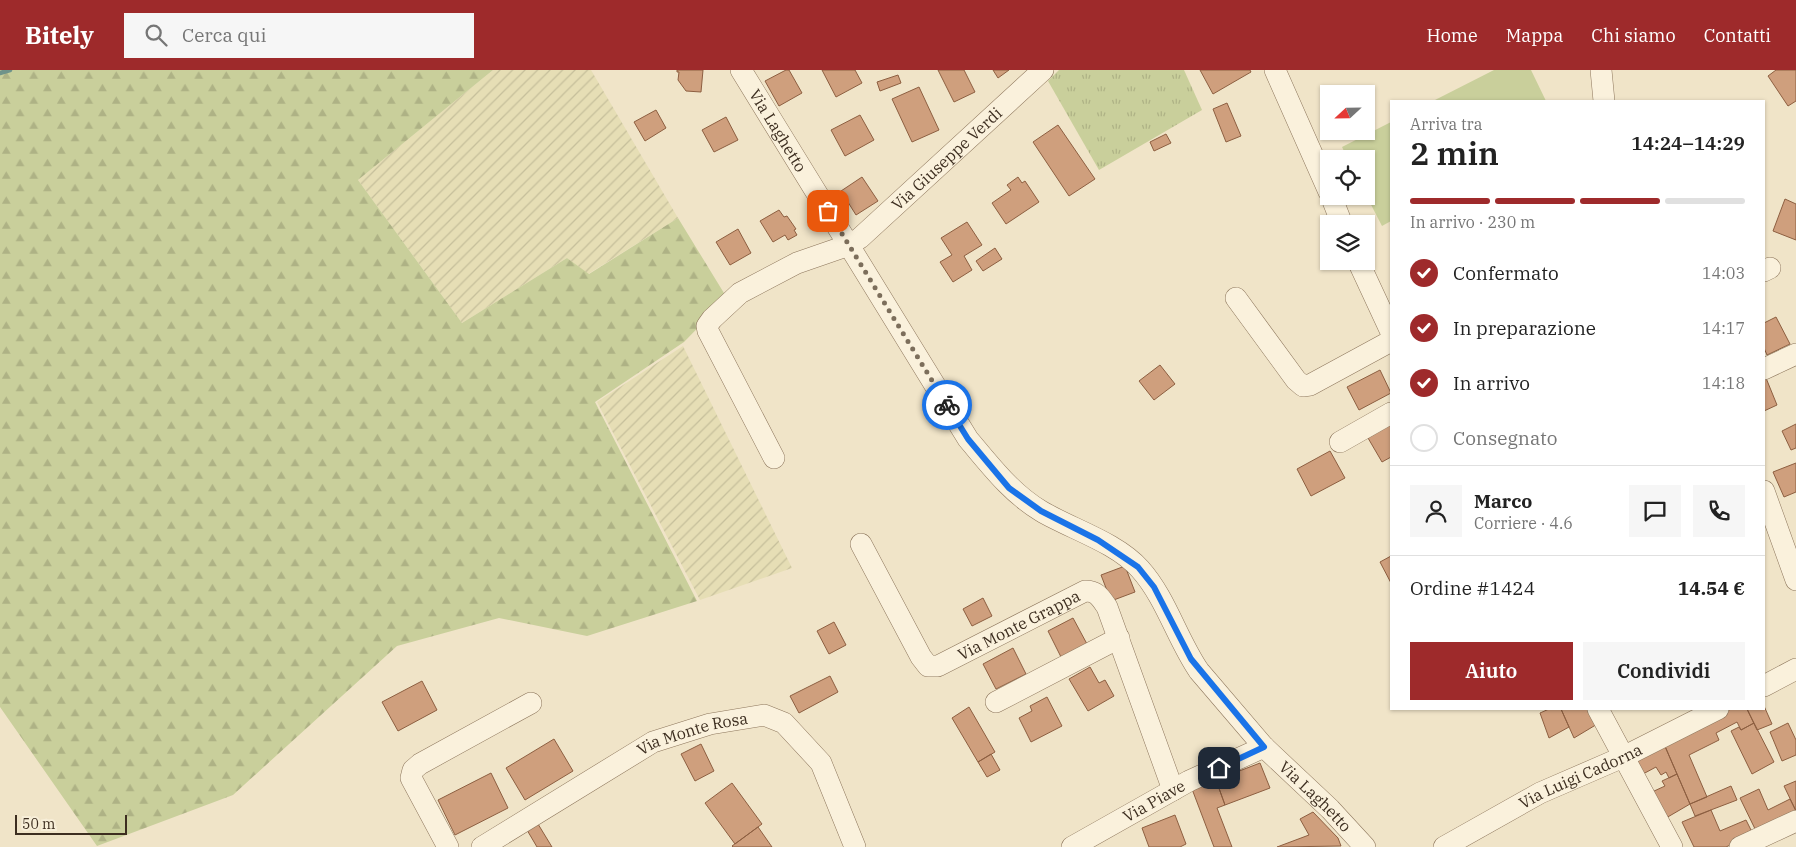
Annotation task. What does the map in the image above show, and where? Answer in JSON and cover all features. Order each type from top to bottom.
[{"type":"street","name":"Via Laghetto","points":[[741,70],[968,439],[1009,488],[1041,511],[1098,540],[1138,567],[1154,587],[1191,659],[1264,747],[1330,809],[1365,847]]},
{"type":"street","name":"Via Giuseppe Verdi","points":[[774,458],[707,326],[740,293],[797,264],[849,245],[865,234],[1043,70]]},
{"type":"street","points":[[1275,70],[1320,172]]},
{"type":"street","points":[[1601,70],[1604,100]]},
{"type":"street","points":[[1362,270],[1390,330]]},
{"type":"street","points":[[1236,298],[1296,380],[1303,386],[1310,385],[1390,342]]},
{"type":"street","points":[[1765,369],[1796,354]]},
{"type":"street","points":[[1340,442],[1390,413]]},
{"type":"street","points":[[1765,494],[1796,580]]},
{"type":"street","name":"Via Monte Grappa","points":[[861,544],[921,657],[928,666],[938,666],[1084,591],[1092,591],[1098,594],[1107,607],[1119,638],[1173,790]]},
{"type":"street","points":[[996,702],[1119,638]]},
{"type":"street","points":[[1765,685],[1796,669]]},
{"type":"street","points":[[448,847],[411,778],[413,770],[420,764],[531,704]]},
{"type":"street","points":[[1599,710],[1672,847]]},
{"type":"street","name":"Via Luigi Cadorna","points":[[1444,847],[1540,793],[1623,756],[1716,710]]},
{"type":"street","name":"Via Monte Rosa","points":[[482,847],[652,742],[710,724],[764,715],[784,723],[821,763],[854,847]]},
{"type":"street","name":"Via Piave","points":[[1072,847],[1173,790],[1264,747]]},
{"type":"street","points":[[1740,847],[1796,821]]},
{"type":"shaded area","points":[[493,70],[591,70],[678,218],[588,274],[567,258],[462,323],[358,180]]},
{"type":"shaded area","points":[[683,346],[792,568],[700,600],[597,402]]},
{"type":"green space","points":[[0,70],[493,70],[358,180],[462,323],[567,258],[589,274],[678,218],[727,298],[684,342],[595,402],[697,601],[587,636],[499,618],[397,646],[233,795],[97,846],[0,707]]},
{"type":"green space","points":[[1059,70],[1184,70],[1202,110],[1099,170],[1048,81]]},
{"type":"green space","points":[[1494,70],[1531,70],[1546,100],[1435,100]]},
{"type":"green space","points":[[1390,123],[1390,222],[1382,226],[1371,205],[1375,205],[1375,150],[1344,150],[1342,147],[1356,140],[1375,140],[1375,130]]},
{"type":"building","points":[[677,70],[703,70],[701,92],[686,91],[678,80],[679,72]]},
{"type":"building","points":[[789,70],[802,93],[779,106],[765,81]]},
{"type":"building","points":[[822,70],[855,70],[862,83],[836,97]]},
{"type":"building","points":[[938,70],[964,70],[975,92],[954,102]]},
{"type":"building","points":[[993,70],[1009,70],[998,78]]},
{"type":"building","points":[[1200,70],[1250,70],[1251,72],[1213,94]]},
{"type":"building","points":[[1776,70],[1796,70],[1796,101],[1788,106],[1768,76]]},
{"type":"building","points":[[898,75],[901,83],[880,91],[877,82]]},
{"type":"building","points":[[919,87],[939,130],[912,142],[892,99]]},
{"type":"building","points":[[1227,103],[1241,136],[1226,142],[1213,109]]},
{"type":"building","points":[[656,110],[666,128],[645,141],[634,122]]},
{"type":"building","points":[[860,115],[874,140],[845,156],[831,130]]},
{"type":"building","points":[[726,117],[738,140],[714,152],[702,130]]},
{"type":"building","points":[[1058,125],[1095,179],[1069,196],[1033,142]]},
{"type":"building","points":[[1166,134],[1171,143],[1154,151],[1150,142]]},
{"type":"building","points":[[862,177],[878,201],[856,215],[841,191]]},
{"type":"building","points":[[1018,177],[1022,183],[1025,181],[1039,202],[1006,224],[992,203],[1011,190],[1007,185]]},
{"type":"building","points":[[1785,199],[1796,204],[1796,240],[1773,231]]},
{"type":"building","points":[[779,210],[784,217],[787,216],[796,229],[794,230],[797,235],[788,240],[785,235],[773,242],[760,221]]},
{"type":"building","points":[[967,222],[982,245],[964,256],[972,270],[953,282],[940,262],[952,255],[941,238]]},
{"type":"building","points":[[738,229],[751,253],[730,265],[716,242]]},
{"type":"building","points":[[995,248],[1002,259],[983,271],[976,261]]},
{"type":"building","points":[[1776,317],[1790,344],[1767,355],[1765,350],[1765,322]]},
{"type":"building","points":[[1160,365],[1175,384],[1154,400],[1139,381]]},
{"type":"building","points":[[1380,370],[1390,394],[1359,410],[1347,387]]},
{"type":"building","points":[[1765,378],[1777,405],[1765,411]]},
{"type":"building","points":[[1796,424],[1796,448],[1791,450],[1782,431]]},
{"type":"building","points":[[1390,425],[1390,458],[1382,462],[1368,438]]},
{"type":"building","points":[[1330,451],[1345,478],[1311,496],[1297,469]]},
{"type":"building","points":[[1796,463],[1796,492],[1784,497],[1773,472]]},
{"type":"building","points":[[1390,557],[1390,581],[1380,562]]},
{"type":"building","points":[[1125,566],[1135,592],[1111,601],[1101,575]]},
{"type":"building","points":[[983,598],[992,616],[972,626],[963,609]]},
{"type":"building","points":[[1073,618],[1087,644],[1061,657],[1048,631]]},
{"type":"building","points":[[834,622],[846,645],[829,654],[817,631]]},
{"type":"building","points":[[1013,648],[1026,674],[996,689],[983,664]]},
{"type":"building","points":[[1090,667],[1099,683],[1105,680],[1114,696],[1088,711],[1069,679]]},
{"type":"building","points":[[830,676],[838,692],[799,713],[790,696]]},
{"type":"building","points":[[422,681],[437,710],[398,731],[382,702]]},
{"type":"building","points":[[1047,697],[1062,726],[1031,742],[1019,718],[1032,711],[1030,706]]},
{"type":"building","points":[[969,707],[995,752],[978,762],[952,718]]},
{"type":"building","points":[[1765,708],[1772,724],[1757,730],[1747,710],[1765,710]]},
{"type":"building","points":[[1547,710],[1561,710],[1569,727],[1549,738],[1540,713]]},
{"type":"building","points":[[1561,710],[1592,710],[1599,723],[1574,738]]},
{"type":"building","points":[[1729,710],[1748,710],[1754,723],[1741,730],[1737,722],[1716,733],[1719,740],[1689,755],[1707,797],[1690,804],[1664,744]]},
{"type":"building","points":[[1754,723],[1774,762],[1752,774],[1731,731],[1739,727],[1741,730]]},
{"type":"building","points":[[1788,723],[1796,740],[1796,755],[1782,761],[1770,732]]},
{"type":"building","points":[[554,739],[573,771],[525,800],[506,768]]},
{"type":"building","points":[[701,744],[714,771],[695,781],[681,754]]},
{"type":"building","points":[[1664,744],[1677,774],[1669,778],[1666,772],[1661,775],[1656,767],[1643,774],[1635,758]]},
{"type":"building","points":[[991,754],[1000,770],[987,777],[978,762]]},
{"type":"building","points":[[1260,763],[1270,788],[1225,805],[1216,780]]},
{"type":"building","points":[[491,773],[508,808],[455,835],[438,800]]},
{"type":"building","points":[[1677,774],[1690,804],[1666,818],[1652,792],[1665,786],[1662,781]]},
{"type":"building","points":[[1216,780],[1225,805],[1217,808],[1232,847],[1214,847],[1192,789]]},
{"type":"building","points":[[1796,781],[1796,811],[1784,786]]},
{"type":"building","points":[[732,783],[762,824],[735,844],[705,803]]},
{"type":"building","points":[[1731,786],[1737,800],[1695,816],[1690,804]]},
{"type":"building","points":[[1759,789],[1768,810],[1790,799],[1796,811],[1757,833],[1740,798]]},
{"type":"building","points":[[1711,810],[1720,831],[1746,820],[1753,834],[1726,847],[1694,847],[1682,822]]},
{"type":"building","points":[[1313,812],[1338,838],[1341,846],[1277,847],[1309,835],[1300,819]]},
{"type":"building","points":[[1175,815],[1186,844],[1180,847],[1149,847],[1142,828]]},
{"type":"building","points":[[538,824],[552,847],[537,847],[527,830]]},
{"type":"building","points":[[758,827],[772,847],[732,846]]},
{"type":"waterway","points":[[0,73],[10,70]]},
{"type":"way so far","points":[[828,211],[947,405]]},
{"type":"route","points":[[947,405],[968,439],[1009,488],[1041,511],[1120,553],[1138,567],[1154,587],[1199,671],[1264,747],[1219,768]]}]
